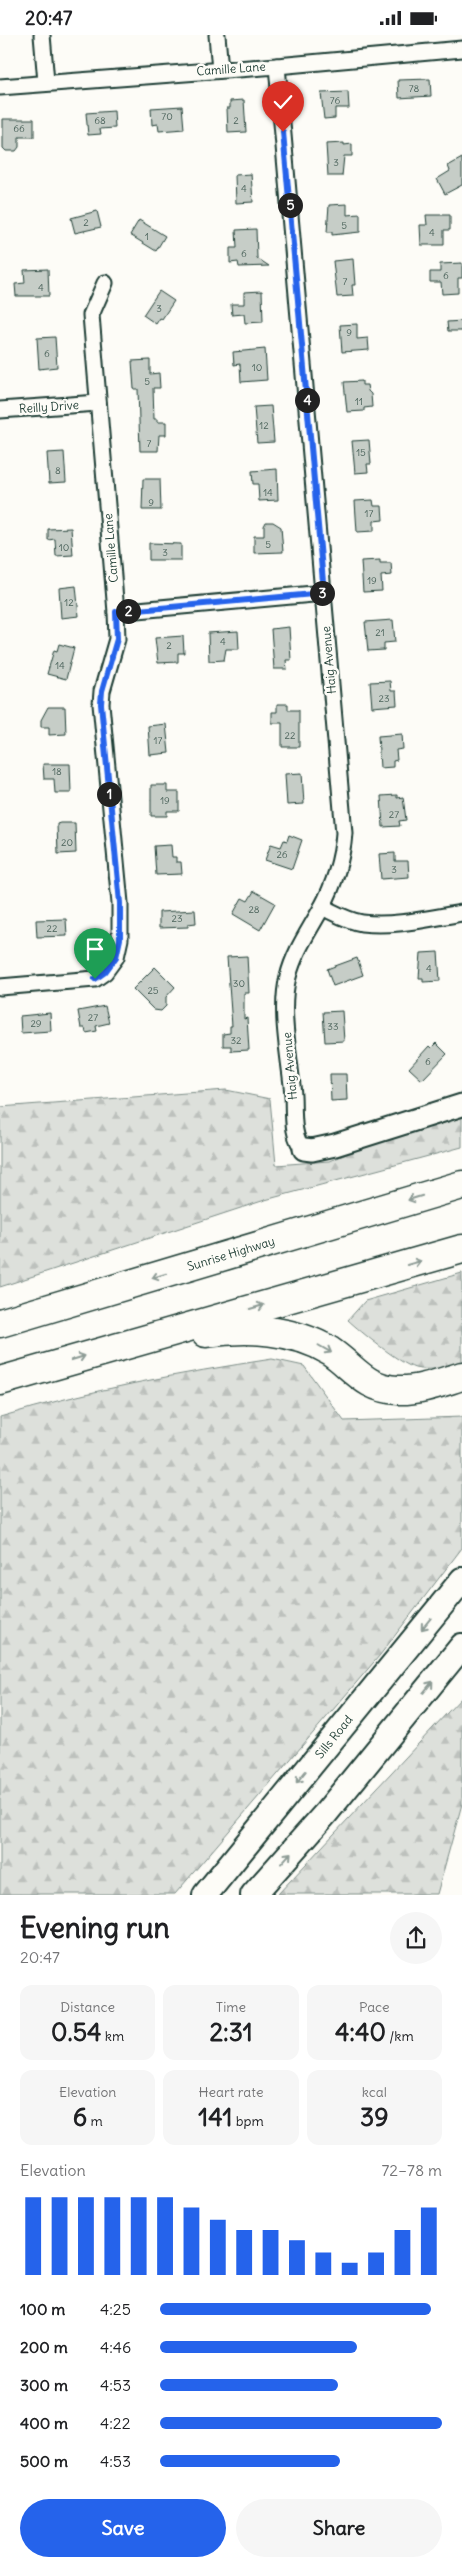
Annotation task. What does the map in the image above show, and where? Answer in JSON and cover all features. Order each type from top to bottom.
[{"type":"highway","name":"Sunrise Highway","points":[[0,1323],[458,1185]]},
{"type":"highway","points":[[0,1381],[109,1348],[462,1249]]},
{"type":"highway","points":[[109,1348],[211,1332],[263,1332],[292,1335],[316,1344],[339,1358],[358,1376],[379,1387],[398,1390],[414,1389],[462,1376]]},
{"type":"main road","name":"Sills Road","points":[[206,1895],[460,1586]]},
{"type":"main road","points":[[254,1895],[326,1813],[462,1646]]},
{"type":"street","points":[[42,35],[46,82]]},
{"type":"street","points":[[217,35],[220,70]]},
{"type":"street","name":"Camille Lane","points":[[0,87],[46,82],[277,66],[462,49]]},
{"type":"street","name":"Haig Avenue","points":[[277,66],[344,833],[342,862],[322,907],[295,955],[287,978],[285,1004],[297,1139],[298,1145],[304,1149]]},
{"type":"street","name":"Camille Lane","points":[[0,987],[95,979],[105,972],[116,957],[120,939],[120,903],[101,704],[102,691],[117,639],[116,612],[91,315],[105,283]]},
{"type":"street","name":"Reilly Drive","points":[[0,410],[98,403]]},
{"type":"street","points":[[116,612],[324,593]]},
{"type":"street","points":[[322,907],[362,923],[389,924],[462,913]]},
{"type":"street","points":[[304,1149],[312,1150],[328,1147],[462,1105]]},
{"type":"green space","points":[[226,1090],[270,1099],[276,1165],[329,1161],[462,1109],[462,1147],[265,1200],[0,1287],[0,1107]]},
{"type":"green space","points":[[462,1273],[462,1365],[438,1369],[415,1368],[390,1354],[348,1320],[365,1301]]},
{"type":"green space","points":[[272,1359],[304,1366],[344,1421],[462,1417],[462,1548],[380,1655],[175,1894],[0,1894],[0,1417],[33,1407],[135,1383]]},
{"type":"green space","points":[[462,1697],[462,1804],[437,1894],[278,1894]]},
{"type":"building","points":[[430,79],[431,96],[399,98],[398,80]]},
{"type":"building","points":[[348,92],[349,108],[335,108],[335,118],[324,119],[321,93]]},
{"type":"building","points":[[244,100],[246,132],[228,133],[227,108],[230,108],[230,101]]},
{"type":"building","points":[[182,106],[184,129],[159,131],[158,124],[152,125],[151,108]]},
{"type":"building","points":[[114,111],[115,128],[100,129],[101,134],[88,135],[86,113]]},
{"type":"building","points":[[3,119],[34,119],[34,137],[19,137],[19,147],[16,151],[6,151],[3,148]]},
{"type":"building","points":[[344,143],[344,145],[352,144],[352,156],[344,156],[342,176],[328,176],[326,144]]},
{"type":"building","points":[[462,158],[462,185],[445,194],[437,179],[450,171],[448,166]]},
{"type":"building","points":[[251,174],[253,202],[236,203],[235,175]]},
{"type":"building","points":[[347,204],[347,215],[360,214],[360,232],[332,235],[332,232],[327,232],[329,205]]},
{"type":"building","points":[[97,211],[101,227],[75,233],[71,218]]},
{"type":"building","points":[[426,215],[450,215],[450,230],[444,230],[444,245],[421,245],[420,225],[427,225]]},
{"type":"building","points":[[139,220],[165,236],[156,251],[130,235]]},
{"type":"building","points":[[256,229],[257,258],[269,266],[239,267],[238,262],[230,263],[230,248],[237,248],[236,230]]},
{"type":"building","points":[[353,259],[355,285],[352,285],[353,296],[337,297],[333,261]]},
{"type":"building","points":[[462,263],[462,278],[458,278],[458,293],[442,294],[441,282],[430,282],[430,272],[440,272],[440,264]]},
{"type":"building","points":[[48,269],[49,296],[16,296],[15,284],[25,283],[24,270]]},
{"type":"building","points":[[159,291],[174,301],[162,319],[160,318],[156,324],[143,315]]},
{"type":"building","points":[[262,291],[263,322],[245,323],[244,314],[232,315],[231,304],[244,304],[244,292]]},
{"type":"building","points":[[462,321],[462,331],[448,331],[447,322]]},
{"type":"building","points":[[357,324],[357,339],[368,338],[369,350],[342,352],[340,325]]},
{"type":"building","points":[[55,337],[57,367],[39,369],[37,338]]},
{"type":"building","points":[[265,349],[267,380],[241,382],[240,364],[234,365],[233,352]]},
{"type":"building","points":[[150,360],[150,374],[159,373],[160,388],[153,388],[154,419],[157,419],[157,422],[166,422],[166,435],[159,435],[158,451],[140,451],[138,389],[134,389],[132,361]]},
{"type":"building","points":[[362,381],[362,385],[367,385],[368,391],[371,394],[372,407],[364,408],[364,411],[347,412],[344,382]]},
{"type":"building","points":[[271,406],[274,442],[257,443],[254,407]]},
{"type":"building","points":[[369,440],[371,464],[367,464],[368,472],[355,473],[352,441]]},
{"type":"building","points":[[64,452],[66,482],[49,483],[47,453]]},
{"type":"building","points":[[277,469],[278,500],[259,501],[258,484],[253,484],[252,471]]},
{"type":"building","points":[[143,479],[160,479],[161,510],[142,510]]},
{"type":"building","points":[[373,500],[374,506],[382,506],[383,520],[374,521],[374,531],[357,532],[355,501]]},
{"type":"building","points":[[266,522],[273,522],[281,527],[283,552],[254,553],[254,536],[264,536]]},
{"type":"building","points":[[71,528],[73,555],[56,556],[55,539],[48,540],[48,529]]},
{"type":"building","points":[[149,543],[181,544],[181,560],[149,560]]},
{"type":"building","points":[[380,560],[380,563],[391,563],[392,575],[381,576],[382,591],[363,592],[361,561]]},
{"type":"building","points":[[76,586],[79,616],[61,618],[59,588]]},
{"type":"building","points":[[393,620],[395,642],[384,643],[384,650],[368,651],[365,622]]},
{"type":"building","points":[[289,627],[291,660],[286,660],[287,669],[274,669],[271,629]]},
{"type":"building","points":[[238,631],[239,649],[226,649],[224,660],[209,661],[208,633]]},
{"type":"building","points":[[183,636],[184,653],[178,653],[178,662],[158,663],[155,638]]},
{"type":"building","points":[[59,644],[74,648],[66,679],[47,674],[54,650],[57,651]]},
{"type":"building","points":[[390,681],[391,691],[396,691],[397,705],[372,707],[370,682]]},
{"type":"building","points":[[277,704],[288,704],[288,710],[299,710],[299,747],[282,747],[282,723],[272,723],[272,712],[277,712]]},
{"type":"building","points":[[48,707],[65,707],[66,734],[49,735],[49,727],[41,727],[41,720]]},
{"type":"building","points":[[166,724],[169,753],[150,755],[148,726]]},
{"type":"building","points":[[402,734],[403,749],[396,750],[397,760],[393,761],[393,767],[380,768],[378,736]]},
{"type":"building","points":[[43,764],[70,764],[71,793],[55,793],[54,779],[44,779]]},
{"type":"building","points":[[302,773],[304,804],[287,805],[285,774]]},
{"type":"building","points":[[151,785],[167,785],[167,792],[179,792],[179,811],[167,811],[167,816],[151,816]]},
{"type":"building","points":[[397,795],[397,798],[403,797],[406,820],[399,821],[400,826],[383,827],[381,796]]},
{"type":"building","points":[[75,823],[76,853],[58,854],[57,824]]},
{"type":"building","points":[[289,835],[302,840],[292,869],[265,860],[271,844],[281,847],[284,840],[287,841]]},
{"type":"building","points":[[171,845],[172,857],[176,857],[176,862],[181,862],[182,874],[156,875],[154,846]]},
{"type":"building","points":[[395,853],[395,861],[408,861],[409,877],[381,879],[379,854]]},
{"type":"building","points":[[254,891],[275,903],[260,930],[233,914],[242,898],[248,901]]},
{"type":"building","points":[[195,910],[196,923],[188,924],[188,927],[159,928],[159,912]]},
{"type":"building","points":[[66,919],[67,936],[37,937],[36,920]]},
{"type":"building","points":[[438,952],[440,981],[423,982],[423,978],[419,978],[421,953]]},
{"type":"building","points":[[247,956],[249,993],[244,993],[244,1019],[247,1018],[249,1050],[231,1051],[231,1046],[223,1046],[223,1034],[230,1033],[230,1026],[232,1026],[227,957]]},
{"type":"building","points":[[357,958],[363,975],[333,986],[327,969]]},
{"type":"building","points":[[155,967],[175,987],[166,997],[166,1006],[161,1011],[154,1010],[133,989]]},
{"type":"building","points":[[105,1006],[109,1023],[96,1026],[97,1031],[86,1033],[85,1028],[81,1028],[78,1011]]},
{"type":"building","points":[[342,1011],[344,1041],[325,1042],[323,1012]]},
{"type":"building","points":[[50,1013],[51,1031],[21,1033],[20,1016]]},
{"type":"building","points":[[436,1043],[447,1054],[422,1080],[409,1068],[429,1046],[431,1048]]},
{"type":"building","points":[[330,1074],[346,1074],[347,1100],[331,1101]]},
{"type":"route","points":[[95,979],[105,972],[116,957],[120,939],[120,903],[101,704],[102,691],[117,639],[116,612],[324,593],[283,132]]}]
